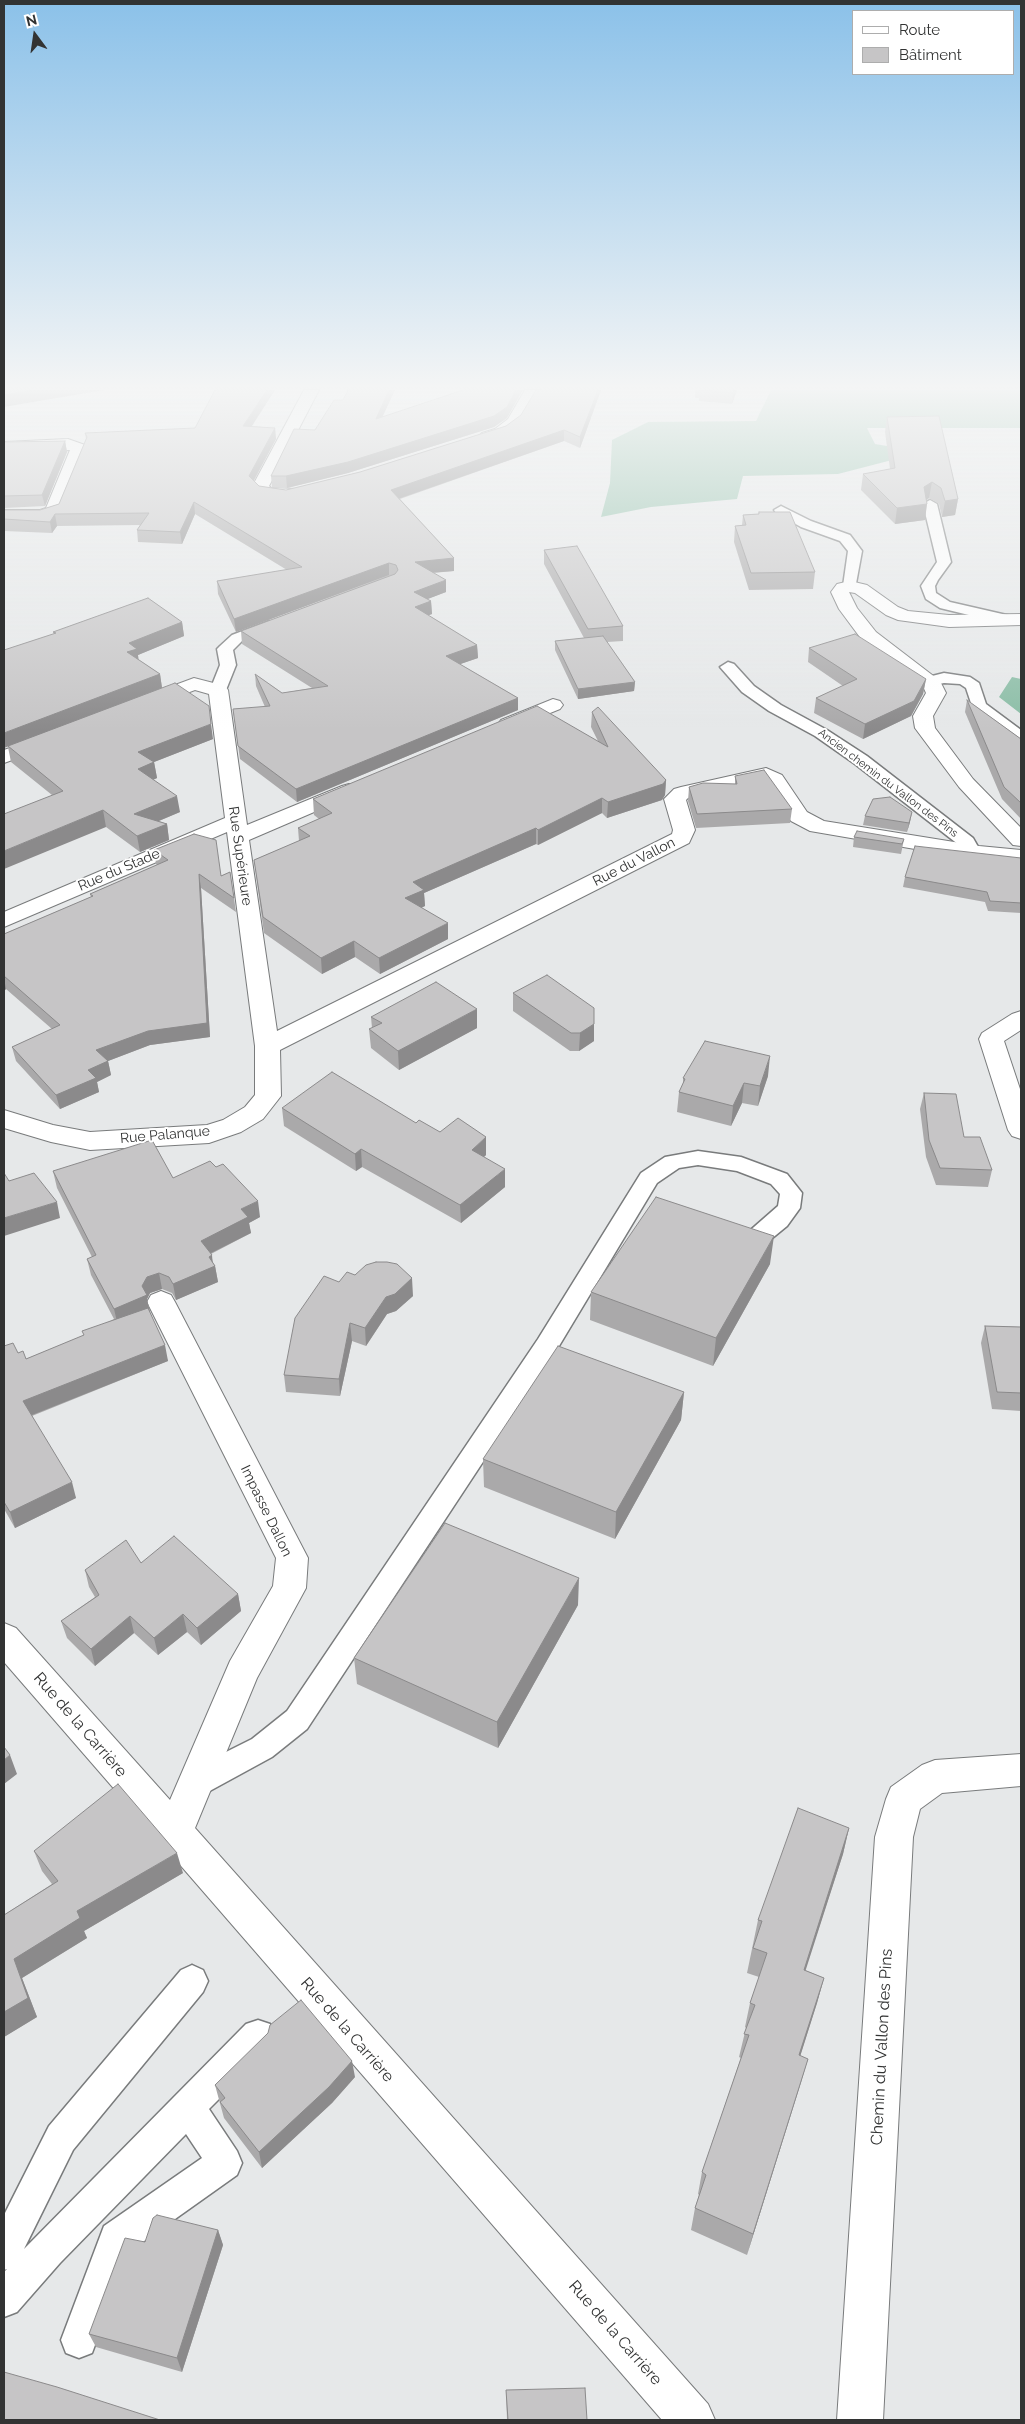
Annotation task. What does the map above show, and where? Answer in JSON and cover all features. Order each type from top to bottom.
[{"type":"street","points":[[4,515],[42,515],[53,511],[56,503]]},
{"type":"street","points":[[1014,619],[949,621],[904,616],[892,611],[861,589],[850,586],[843,588],[840,592],[848,609],[869,636],[930,680],[936,692],[923,716],[925,728],[966,783],[1021,840]]},
{"type":"street","points":[[131,709],[194,684],[218,690]]},
{"type":"street","name":"Rue Supérieure","points":[[218,690],[267,1046]]},
{"type":"street","points":[[490,732],[553,705]]},
{"type":"street","points":[[4,758],[58,736]]},
{"type":"street","name":"Rue du Vallon","points":[[267,1046],[682,838],[684,830],[675,799],[681,793],[766,774],[775,779],[799,816],[818,826],[972,852],[1021,857]]},
{"type":"street","name":"Rue du Stade","points":[[4,920],[236,829],[364,784]]},
{"type":"street","points":[[1021,1019],[990,1039],[1021,1130]]},
{"type":"street","name":"Rue Palanque","points":[[4,1119],[90,1142],[208,1134],[232,1126],[254,1113],[268,1096],[267,1046]]},
{"type":"street","name":"Impasse Dallon","points":[[161,1302],[292,1558],[289,1588],[242,1672],[174,1833]]},
{"type":"street","name":"Rue de la Carrière","points":[[4,1638],[692,2420]]},
{"type":"street","name":"Chemin du Vallon des Pins","points":[[860,2420],[894,1837],[904,1799],[936,1777],[1021,1770]]},
{"type":"lane","points":[[930,504],[944,562],[931,579],[928,586],[929,594],[944,606],[1014,619]]},
{"type":"lane","points":[[781,510],[806,524],[845,538],[856,551],[850,586]]},
{"type":"lane","points":[[218,690],[228,664],[225,649],[237,638],[282,621]]},
{"type":"lane","name":"Ancien chemin du Vallon des Pins","points":[[728,667],[748,689],[768,703],[822,733],[861,760],[967,842],[972,852]]},
{"type":"lane","points":[[930,680],[944,678],[964,680],[973,686],[979,706],[1020,737]]},
{"type":"lane","points":[[195,1782],[262,1748],[297,1720],[547,1345],[649,1178],[673,1162],[698,1158],[741,1164],[778,1179],[791,1193],[789,1208],[779,1220],[746,1247]]},
{"type":"lane","points":[[4,2252],[61,2138],[192,1982]]},
{"type":"lane","points":[[4,2299],[47,2250],[258,2036]]},
{"type":"lane","points":[[78,2340],[117,2240],[225,2163],[188,2107]]},
{"type":"green space","points":[[605,503],[693,503],[651,507],[601,517]]},
{"type":"green space","points":[[1012,677],[1021,679],[1021,714],[999,697]]},
{"type":"building","points":[[193,503],[180,532],[137,530],[149,513],[55,514],[50,522],[4,519],[4,510],[40,510],[59,504]]},
{"type":"building","points":[[196,503],[403,503],[454,558],[415,562],[446,580],[414,592],[431,601],[415,607],[477,645],[446,656],[518,698],[296,789],[238,746],[233,709],[270,706],[255,674],[282,693],[328,686],[241,631],[395,574],[398,570],[396,565],[389,563],[234,619],[217,581],[302,567]]},
{"type":"building","points":[[892,503],[927,504],[897,508]]},
{"type":"building","points":[[759,512],[790,512],[815,572],[751,573],[735,526],[746,525],[743,515],[759,514]]},
{"type":"building","points":[[577,546],[623,626],[588,629],[544,550]]},
{"type":"building","points":[[148,598],[182,622],[129,643],[137,649],[127,652],[160,674],[4,733],[4,650],[56,633],[53,632]]},
{"type":"building","points":[[855,634],[926,679],[914,701],[865,724],[816,698],[857,679],[809,648]]},
{"type":"building","points":[[603,636],[635,682],[578,689],[555,641]]},
{"type":"building","points":[[175,683],[209,706],[211,724],[138,752],[154,762],[138,769],[177,796],[134,814],[167,824],[137,836],[103,810],[4,851],[4,814],[63,791],[8,746]]},
{"type":"building","points":[[967,700],[1021,739],[1021,803],[1004,787]]},
{"type":"building","points":[[537,706],[608,747],[592,712],[598,707],[666,780],[663,784],[608,802],[602,798],[538,830],[536,828],[413,882],[424,890],[405,898],[448,923],[379,958],[354,941],[321,958],[263,917],[254,860],[310,836],[298,828],[332,813],[313,799]]},
{"type":"building","points":[[764,770],[792,809],[697,814],[689,787],[703,783],[737,784],[735,776]]},
{"type":"building","points":[[890,797],[912,812],[909,823],[865,816],[873,799]]},
{"type":"building","points":[[857,831],[904,839],[902,844],[854,837]]},
{"type":"building","points":[[194,834],[216,840],[221,876],[230,872],[234,898],[199,874],[207,1023],[148,1031],[96,1050],[108,1061],[88,1070],[96,1078],[56,1095],[12,1047],[60,1025],[4,976],[4,934],[93,896],[90,894],[168,860],[154,850]]},
{"type":"building","points":[[915,846],[1021,858],[1021,903],[990,901],[987,892],[905,877]]},
{"type":"building","points":[[547,975],[594,1008],[594,1024],[580,1033],[571,1033],[513,993]]},
{"type":"building","points":[[436,982],[477,1009],[398,1051],[369,1029],[382,1023],[371,1017]]},
{"type":"building","points":[[705,1041],[770,1056],[760,1086],[744,1083],[733,1106],[679,1092],[685,1079],[683,1078]]},
{"type":"building","points":[[332,1072],[416,1123],[419,1120],[440,1132],[458,1118],[486,1137],[472,1150],[505,1169],[460,1205],[361,1149],[355,1154],[282,1108]]},
{"type":"building","points":[[924,1093],[956,1094],[964,1137],[980,1137],[992,1170],[940,1168],[929,1140]]},
{"type":"building","points":[[152,1140],[173,1178],[210,1161],[216,1167],[223,1164],[258,1201],[241,1209],[248,1217],[201,1241],[212,1255],[209,1257],[215,1266],[173,1284],[169,1277],[159,1273],[147,1277],[142,1286],[147,1295],[114,1309],[87,1259],[96,1255],[53,1171]]},
{"type":"building","points":[[4,1173],[9,1181],[34,1173],[57,1202],[4,1218]]},
{"type":"building","points":[[656,1197],[774,1236],[716,1338],[591,1292]]},
{"type":"building","points":[[376,1262],[397,1264],[412,1278],[395,1294],[386,1297],[365,1328],[350,1323],[339,1379],[284,1375],[295,1318],[324,1276],[339,1282],[347,1272],[355,1275],[366,1265]]},
{"type":"building","points":[[148,1308],[165,1345],[23,1401],[72,1482],[10,1512],[4,1502],[4,1346],[13,1343],[18,1353],[23,1351],[26,1359],[84,1335],[82,1331]]},
{"type":"building","points":[[985,1326],[1021,1327],[1021,1393],[997,1392]]},
{"type":"building","points":[[558,1346],[684,1392],[616,1512],[483,1459]]},
{"type":"building","points":[[445,1523],[579,1578],[497,1722],[354,1658]]},
{"type":"building","points":[[174,1536],[238,1594],[197,1628],[183,1614],[154,1638],[130,1616],[91,1649],[61,1621],[99,1595],[85,1570],[126,1540],[141,1563]]},
{"type":"building","points":[[4,1747],[10,1755],[4,1760]]},
{"type":"building","points":[[118,1784],[177,1853],[77,1911],[80,1918],[14,1959],[28,1998],[4,2012],[4,1915],[58,1881],[34,1851]]},
{"type":"building","points":[[798,1808],[849,1828],[804,1970],[824,1978],[799,2055],[808,2059],[753,2234],[695,2208],[706,2175],[702,2172],[749,2035],[744,2034],[755,2005],[750,2003],[767,1953],[753,1948],[762,1921],[758,1920]]},
{"type":"building","points":[[301,2000],[352,2061],[329,2087],[259,2152],[220,2102],[225,2098],[215,2085],[268,2033],[270,2025]]},
{"type":"building","points":[[157,2215],[218,2230],[177,2358],[89,2334],[125,2238],[145,2242],[153,2218]]},
{"type":"building","points":[[4,2372],[57,2387],[160,2420],[4,2420]]},
{"type":"building","points":[[585,2388],[587,2420],[508,2420],[506,2390]]}]
